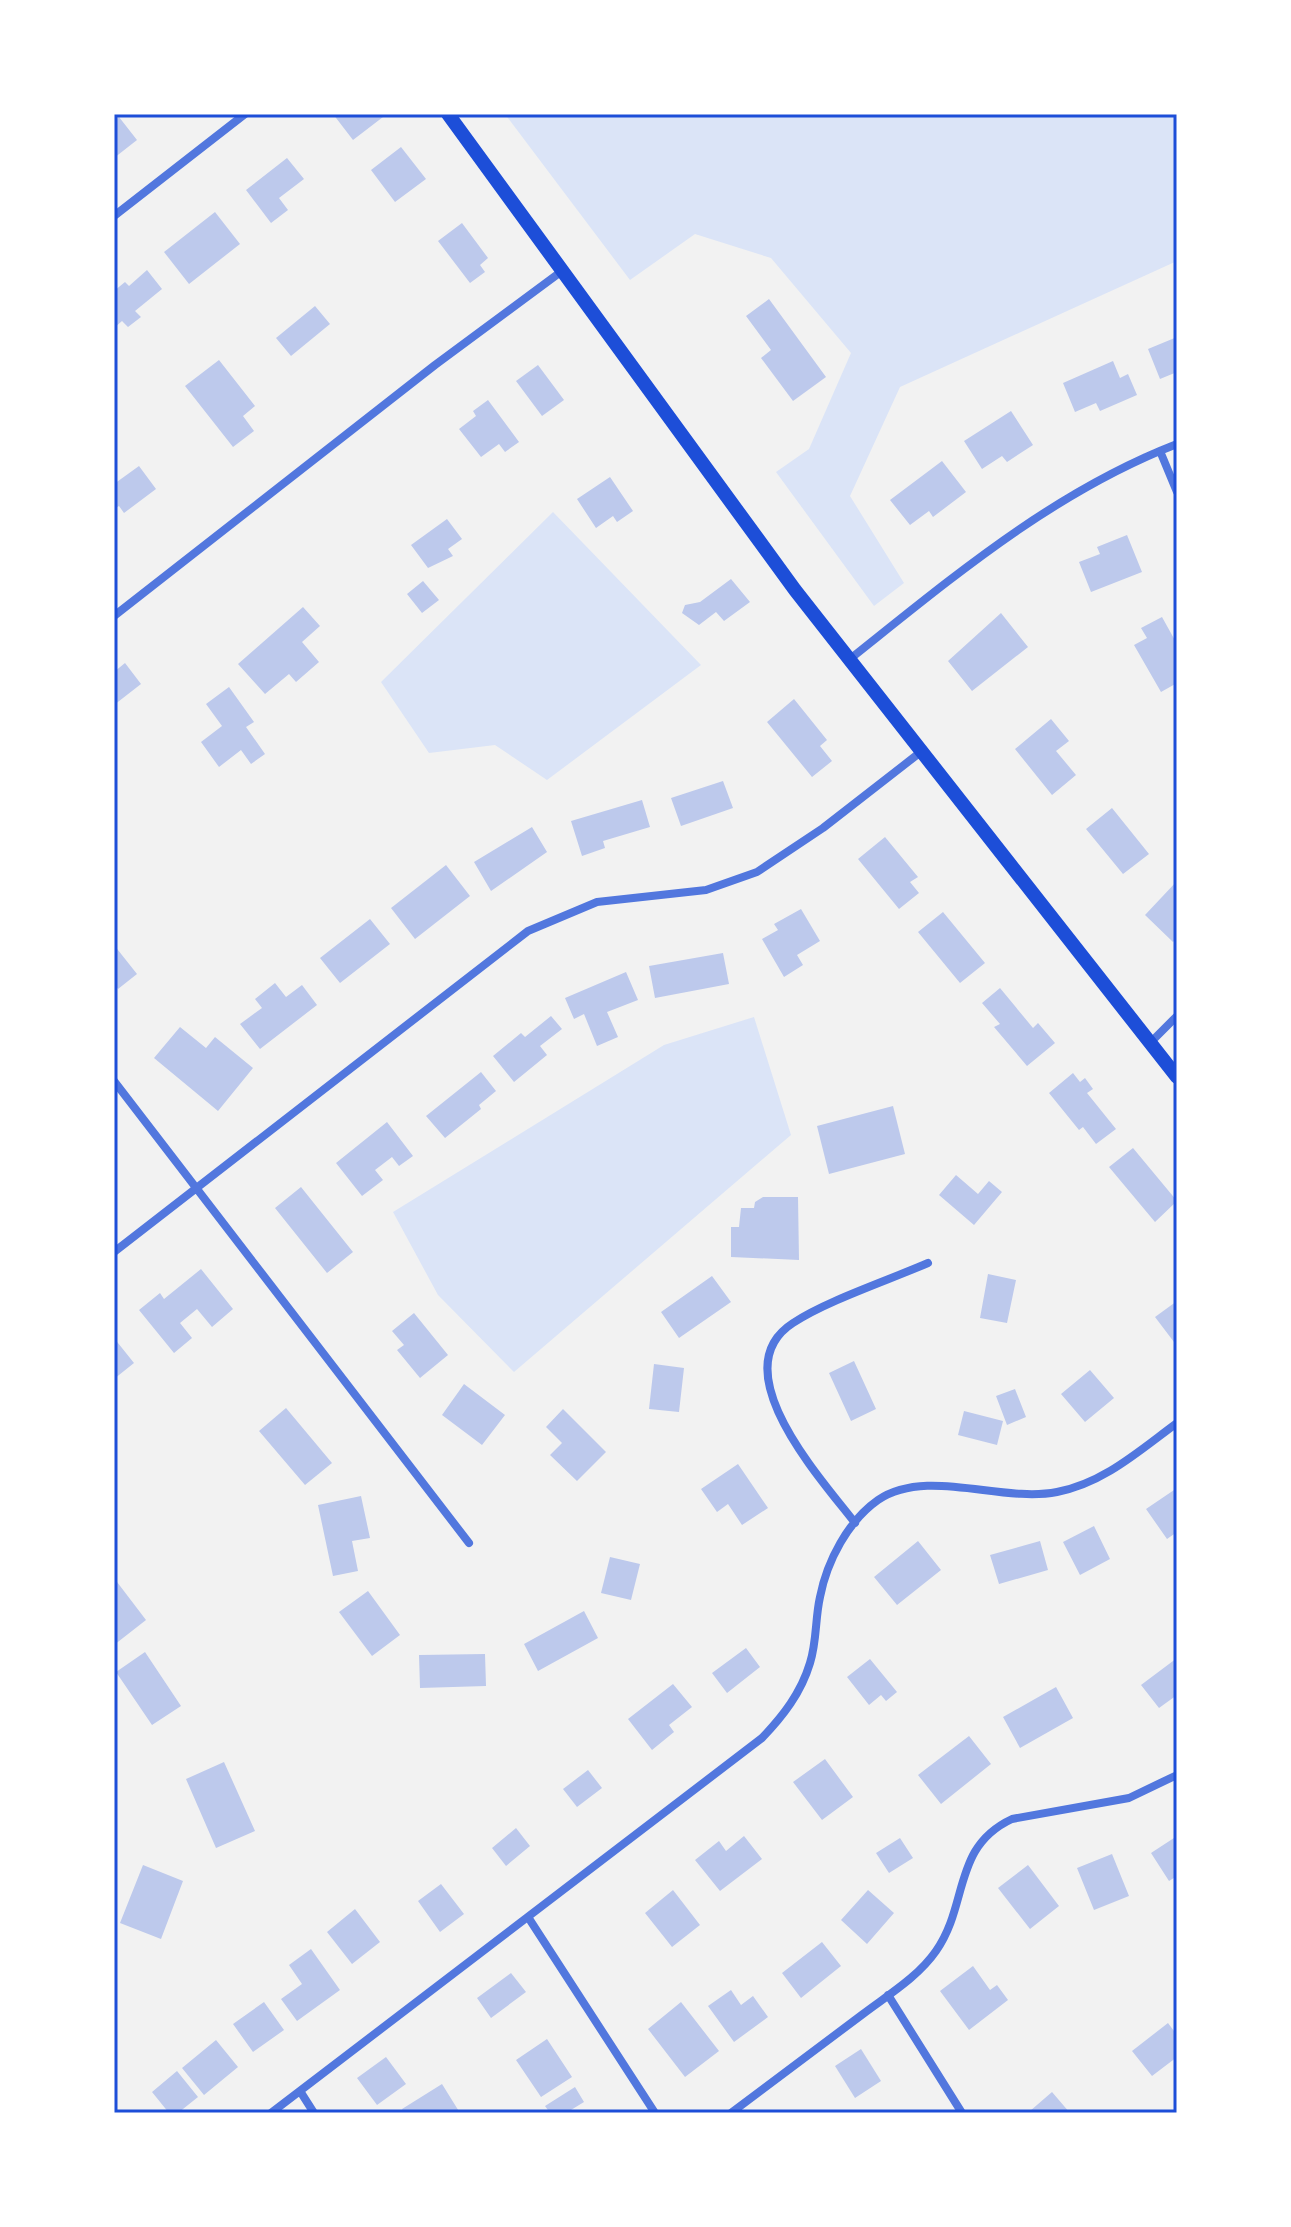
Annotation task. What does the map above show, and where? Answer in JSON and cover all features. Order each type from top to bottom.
[{"type":"main road","points":[[448,114],[850,659],[1177,1077]]},
{"type":"street","points":[[114,216],[245,114]]},
{"type":"street","points":[[114,616],[435,365],[562,271]]},
{"type":"street","points":[[850,659],[1039,514],[1098,479],[1177,444]]},
{"type":"street","points":[[1160,451],[1177,492]]},
{"type":"street","points":[[114,1252],[528,931],[597,902],[706,890],[757,872],[823,828],[922,751]]},
{"type":"street","points":[[1150,1043],[1177,1016]]},
{"type":"street","points":[[114,1081],[469,1543]]},
{"type":"street","points":[[855,1523],[777,1415],[768,1374],[771,1355],[775,1343],[794,1322],[928,1263]]},
{"type":"street","points":[[271,2113],[762,1738],[782,1717],[810,1664],[819,1599],[827,1571],[855,1523],[879,1499],[928,1486],[1025,1496],[1079,1487],[1111,1471],[1177,1423]]},
{"type":"street","points":[[731,2113],[925,1966],[938,1948],[970,1858],[980,1840],[995,1827],[1012,1819],[1129,1798],[1177,1775]]},
{"type":"street","points":[[528,1917],[655,2113]]},
{"type":"street","points":[[888,1995],[962,2113]]},
{"type":"street","points":[[300,2091],[314,2113]]},
{"type":"lane","points":[[697,114],[720,114]]},
{"type":"shaded area","points":[[505,114],[1177,114],[1177,261],[900,387],[850,496],[904,583],[874,606],[776,472],[809,449],[851,353],[771,258],[695,234],[630,280]]},
{"type":"shaded area","points":[[553,512],[701,665],[547,780],[495,745],[429,753],[381,682]]},
{"type":"shaded area","points":[[754,1017],[791,1135],[514,1372],[438,1295],[393,1212],[664,1045]]},
{"type":"building","points":[[333,114],[380,114],[383,117],[353,140]]},
{"type":"building","points":[[119,117],[137,140],[114,158],[114,121]]},
{"type":"building","points":[[401,147],[426,179],[395,202],[371,170]]},
{"type":"building","points":[[287,158],[304,179],[279,198],[288,210],[271,223],[246,190]]},
{"type":"building","points":[[215,212],[240,244],[189,284],[164,252]]},
{"type":"building","points":[[462,223],[488,258],[480,265],[485,272],[470,283],[438,241]]},
{"type":"building","points":[[147,270],[162,289],[135,311],[141,317],[128,327],[122,321],[114,328],[114,291],[125,282],[129,286]]},
{"type":"building","points":[[769,299],[826,377],[793,401],[761,358],[771,350],[746,316]]},
{"type":"building","points":[[315,306],[330,324],[291,356],[276,338]]},
{"type":"building","points":[[1177,337],[1177,372],[1160,379],[1148,349]]},
{"type":"building","points":[[219,360],[255,406],[243,416],[254,431],[233,447],[185,386]]},
{"type":"building","points":[[1113,361],[1120,378],[1128,374],[1137,395],[1100,411],[1096,403],[1075,412],[1063,383]]},
{"type":"building","points":[[538,365],[564,400],[542,416],[516,381]]},
{"type":"building","points":[[488,400],[519,442],[505,452],[499,444],[481,457],[459,429],[476,416],[473,411]]},
{"type":"building","points":[[1011,411],[1033,445],[1007,462],[1002,456],[982,469],[964,441]]},
{"type":"building","points":[[942,461],[966,492],[933,517],[929,511],[910,525],[890,500]]},
{"type":"building","points":[[139,466],[156,489],[124,513],[119,506],[114,509],[114,484]]},
{"type":"building","points":[[610,477],[633,511],[617,522],[613,516],[596,528],[577,499]]},
{"type":"building","points":[[447,519],[462,539],[448,549],[453,556],[428,568],[411,545]]},
{"type":"building","points":[[1127,535],[1142,572],[1091,592],[1079,562],[1100,554],[1097,547]]},
{"type":"building","points":[[731,579],[750,602],[724,621],[716,612],[699,625],[682,613],[685,605],[700,602]]},
{"type":"building","points":[[423,581],[439,600],[422,613],[407,594]]},
{"type":"building","points":[[303,607],[320,626],[302,642],[319,662],[296,682],[289,674],[265,694],[238,664]]},
{"type":"building","points":[[1001,613],[1028,647],[972,691],[948,661]]},
{"type":"building","points":[[1162,617],[1177,644],[1177,683],[1161,692],[1134,645],[1147,638],[1141,628]]},
{"type":"building","points":[[125,663],[141,684],[114,705],[114,672]]},
{"type":"building","points":[[229,687],[254,722],[246,727],[265,754],[251,764],[241,750],[219,767],[201,742],[222,726],[206,704]]},
{"type":"building","points":[[794,699],[827,740],[820,746],[832,761],[812,777],[767,722]]},
{"type":"building","points":[[1051,719],[1069,741],[1056,751],[1076,775],[1052,795],[1015,749]]},
{"type":"building","points":[[723,781],[733,808],[681,826],[671,798]]},
{"type":"building","points":[[642,800],[650,827],[603,841],[605,848],[582,856],[571,821]]},
{"type":"building","points":[[1112,808],[1149,854],[1123,874],[1086,829]]},
{"type":"building","points":[[532,827],[547,852],[491,891],[474,862]]},
{"type":"building","points":[[885,837],[918,877],[910,882],[919,893],[899,909],[858,859]]},
{"type":"building","points":[[446,865],[470,896],[415,939],[391,908]]},
{"type":"building","points":[[1177,881],[1177,938],[1173,942],[1145,915]]},
{"type":"building","points":[[801,909],[820,941],[797,955],[803,965],[784,977],[762,939],[778,930],[774,924]]},
{"type":"building","points":[[943,912],[985,963],[960,983],[918,932]]},
{"type":"building","points":[[370,919],[390,944],[340,983],[320,958]]},
{"type":"building","points":[[114,945],[137,974],[118,989],[114,983]]},
{"type":"building","points":[[723,953],[729,984],[655,998],[649,966]]},
{"type":"building","points":[[626,972],[638,1000],[607,1012],[618,1037],[597,1046],[584,1014],[574,1019],[565,998]]},
{"type":"building","points":[[275,983],[286,997],[302,985],[317,1005],[260,1049],[240,1024],[262,1008],[255,999]]},
{"type":"building","points":[[1000,988],[1033,1028],[1038,1023],[1055,1043],[1027,1066],[994,1027],[1000,1024],[982,1003]]},
{"type":"building","points":[[551,1016],[562,1029],[540,1046],[547,1055],[514,1082],[493,1056],[521,1033],[525,1037]]},
{"type":"building","points":[[180,1027],[206,1048],[215,1037],[253,1068],[218,1111],[154,1058]]},
{"type":"building","points":[[481,1072],[496,1091],[479,1105],[481,1109],[445,1138],[426,1116]]},
{"type":"building","points":[[1073,1073],[1080,1082],[1085,1078],[1093,1089],[1087,1093],[1116,1129],[1096,1144],[1083,1127],[1079,1130],[1049,1093]]},
{"type":"building","points":[[893,1106],[905,1154],[829,1174],[817,1126]]},
{"type":"building","points":[[387,1122],[413,1156],[399,1166],[392,1157],[375,1170],[383,1180],[362,1196],[336,1163]]},
{"type":"building","points":[[1133,1148],[1177,1201],[1155,1222],[1109,1167]]},
{"type":"building","points":[[956,1175],[978,1194],[989,1181],[1002,1192],[974,1225],[939,1195]]},
{"type":"building","points":[[301,1187],[353,1252],[327,1273],[275,1208]]},
{"type":"building","points":[[763,1197],[798,1197],[799,1260],[731,1257],[731,1227],[739,1227],[741,1208],[754,1208],[755,1202]]},
{"type":"building","points":[[201,1269],[233,1309],[212,1327],[197,1309],[180,1323],[192,1338],[174,1353],[139,1310],[160,1293],[164,1299]]},
{"type":"building","points":[[988,1274],[1016,1280],[1007,1323],[980,1318]]},
{"type":"building","points":[[712,1276],[731,1302],[679,1338],[661,1312]]},
{"type":"building","points":[[1177,1301],[1177,1346],[1155,1317]]},
{"type":"building","points":[[414,1313],[448,1355],[420,1378],[397,1350],[404,1345],[392,1331]]},
{"type":"building","points":[[114,1338],[134,1363],[114,1379]]},
{"type":"building","points":[[854,1361],[876,1409],[851,1421],[829,1373]]},
{"type":"building","points":[[654,1364],[684,1368],[679,1412],[649,1409]]},
{"type":"building","points":[[1090,1370],[1114,1398],[1085,1422],[1061,1394]]},
{"type":"building","points":[[464,1384],[505,1415],[482,1445],[442,1415]]},
{"type":"building","points":[[1015,1389],[1026,1417],[1007,1425],[996,1396]]},
{"type":"building","points":[[286,1408],[332,1463],[305,1485],[259,1431]]},
{"type":"building","points":[[563,1409],[606,1452],[577,1481],[550,1455],[562,1443],[546,1427]]},
{"type":"building","points":[[964,1411],[1003,1421],[997,1445],[958,1435]]},
{"type":"building","points":[[738,1464],[768,1508],[742,1525],[728,1504],[717,1512],[701,1489]]},
{"type":"building","points":[[1177,1488],[1177,1532],[1167,1539],[1146,1509]]},
{"type":"building","points":[[361,1496],[370,1538],[352,1541],[358,1571],[333,1576],[318,1505]]},
{"type":"building","points":[[1094,1526],[1110,1559],[1080,1575],[1063,1542]]},
{"type":"building","points":[[918,1541],[941,1570],[897,1605],[874,1577]]},
{"type":"building","points":[[1040,1541],[1048,1570],[999,1584],[990,1555]]},
{"type":"building","points":[[610,1557],[640,1564],[631,1600],[601,1593]]},
{"type":"building","points":[[114,1578],[146,1620],[114,1645]]},
{"type":"building","points":[[368,1591],[400,1635],[372,1656],[339,1612]]},
{"type":"building","points":[[584,1611],[598,1638],[538,1671],[524,1644]]},
{"type":"building","points":[[746,1648],[760,1667],[727,1693],[712,1673]]},
{"type":"building","points":[[145,1652],[181,1706],[152,1725],[116,1672]]},
{"type":"building","points":[[485,1654],[486,1686],[420,1688],[419,1655]]},
{"type":"building","points":[[1177,1658],[1177,1695],[1159,1708],[1141,1685]]},
{"type":"building","points":[[870,1659],[897,1692],[886,1701],[881,1695],[869,1705],[847,1677]]},
{"type":"building","points":[[673,1684],[692,1707],[669,1725],[674,1732],[652,1750],[628,1719]]},
{"type":"building","points":[[1056,1687],[1073,1718],[1020,1748],[1003,1717]]},
{"type":"building","points":[[969,1736],[991,1764],[941,1804],[918,1775]]},
{"type":"building","points":[[825,1759],[853,1797],[822,1820],[793,1782]]},
{"type":"building","points":[[224,1762],[255,1831],[216,1848],[186,1779]]},
{"type":"building","points":[[588,1770],[602,1788],[577,1807],[563,1789]]},
{"type":"building","points":[[516,1828],[530,1846],[506,1866],[492,1848]]},
{"type":"building","points":[[744,1836],[762,1859],[720,1891],[695,1860],[719,1841],[726,1851]]},
{"type":"building","points":[[1177,1836],[1177,1876],[1169,1881],[1151,1853]]},
{"type":"building","points":[[900,1838],[913,1858],[889,1873],[876,1853]]},
{"type":"building","points":[[1112,1854],[1129,1896],[1094,1910],[1077,1868]]},
{"type":"building","points":[[143,1865],[183,1881],[161,1939],[120,1923]]},
{"type":"building","points":[[1028,1865],[1059,1906],[1030,1929],[998,1888]]},
{"type":"building","points":[[441,1884],[464,1914],[440,1932],[418,1901]]},
{"type":"building","points":[[673,1890],[700,1925],[672,1947],[645,1913]]},
{"type":"building","points":[[868,1890],[894,1913],[867,1944],[841,1920]]},
{"type":"building","points":[[355,1909],[380,1942],[352,1964],[327,1932]]},
{"type":"building","points":[[822,1942],[841,1966],[801,1998],[782,1973]]},
{"type":"building","points":[[311,1949],[340,1990],[297,2021],[281,1999],[302,1984],[289,1965]]},
{"type":"building","points":[[973,1966],[990,1990],[997,1985],[1008,2000],[969,2030],[940,1991]]},
{"type":"building","points":[[511,1973],[526,1992],[491,2018],[477,1998]]},
{"type":"building","points":[[731,1990],[741,2005],[753,1996],[768,2017],[734,2042],[708,2006]]},
{"type":"building","points":[[264,2002],[284,2030],[253,2052],[233,2024]]},
{"type":"building","points":[[681,2002],[719,2051],[685,2077],[648,2029]]},
{"type":"building","points":[[1168,2023],[1177,2035],[1177,2057],[1152,2076],[1132,2051]]},
{"type":"building","points":[[547,2039],[572,2077],[541,2097],[516,2060]]},
{"type":"building","points":[[216,2040],[238,2067],[204,2095],[182,2068]]},
{"type":"building","points":[[861,2049],[881,2081],[855,2098],[835,2066]]},
{"type":"building","points":[[386,2057],[406,2084],[377,2105],[357,2078]]},
{"type":"building","points":[[177,2071],[198,2097],[178,2113],[169,2113],[152,2092]]},
{"type":"building","points":[[442,2084],[460,2113],[404,2113],[402,2109]]},
{"type":"building","points":[[575,2087],[584,2102],[566,2113],[550,2113],[545,2106]]},
{"type":"building","points":[[1052,2092],[1070,2113],[1030,2111]]}]
